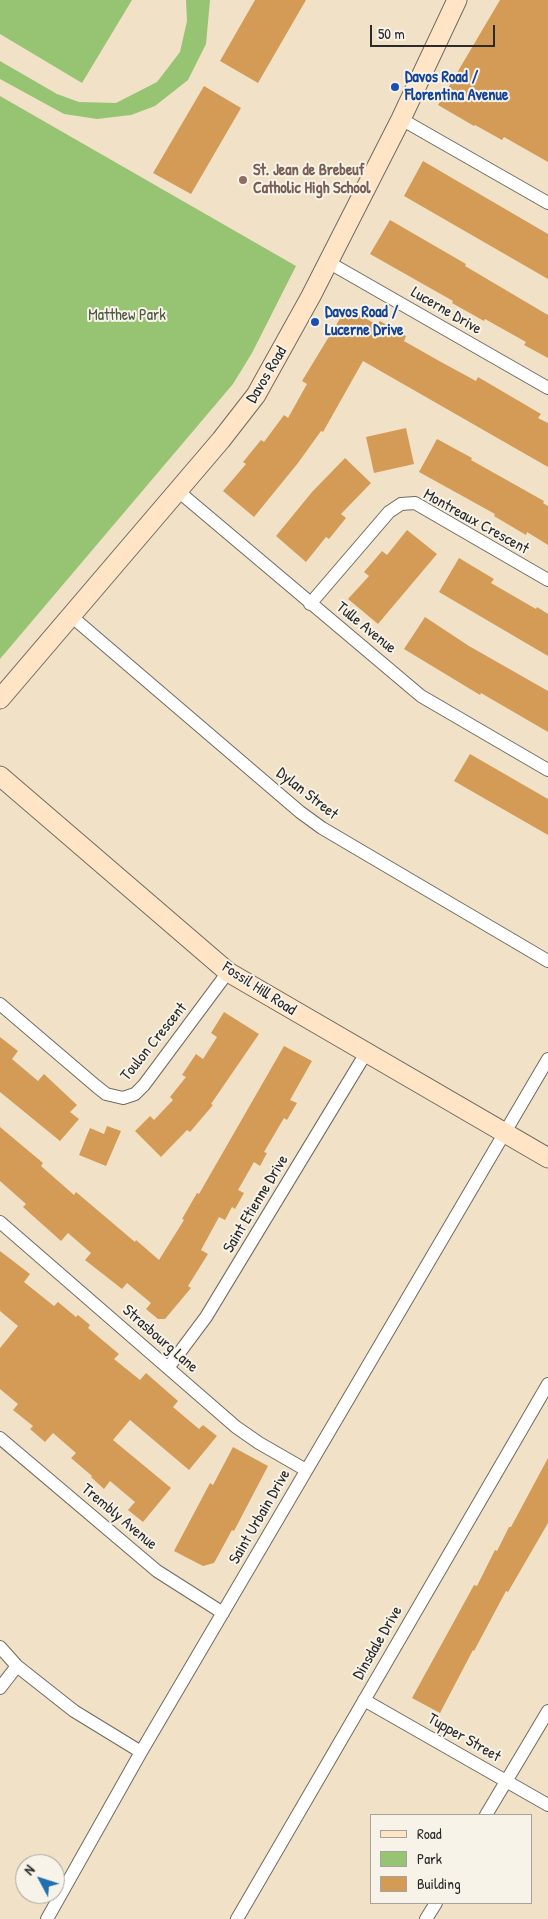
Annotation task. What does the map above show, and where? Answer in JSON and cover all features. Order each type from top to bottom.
[{"type":"street","name":"Davos Road","points":[[0,699],[256,396],[328,262],[401,119],[457,0]]},
{"type":"street","points":[[401,119],[548,203]]},
{"type":"street","name":"Lucerne Drive","points":[[328,262],[548,388]]},
{"type":"street","name":"Tulle Avenue","points":[[178,490],[310,604],[421,696],[548,770]]},
{"type":"street","name":"Montreaux Crescent","points":[[310,604],[389,512],[401,504],[415,503],[548,580]]},
{"type":"street","name":"Dylan Street","points":[[71,616],[300,812],[322,828],[548,961]]},
{"type":"street","name":"Fossil Hill Road","points":[[0,776],[228,972],[548,1158]]},
{"type":"street","name":"Toulon Crescent","points":[[0,1004],[106,1094],[123,1098],[135,1094],[144,1086],[228,972]]},
{"type":"street","name":"Saint Etienne Drive","points":[[168,1368],[206,1317],[366,1053]]},
{"type":"street","name":"Saint Urbain Drive","points":[[47,1919],[141,1752],[548,1058]]},
{"type":"street","name":"Strasbourg Lane","points":[[0,1222],[247,1436],[306,1470]]},
{"type":"street","name":"Dinsdale Drive","points":[[238,1919],[548,1384]]},
{"type":"street","name":"Trembly Avenue","points":[[0,1438],[157,1571],[223,1613]]},
{"type":"street","points":[[0,1647],[17,1666],[74,1711],[141,1752]]},
{"type":"street","points":[[0,1688],[17,1666]]},
{"type":"street","name":"Tupper Street","points":[[364,1700],[548,1805]]},
{"type":"street","points":[[487,1814],[548,1711]]},
{"type":"street","points":[[426,1919],[435,1904]]},
{"type":"green space","points":[[0,0],[132,0],[82,83],[0,34]]},
{"type":"green space","points":[[186,0],[210,0],[206,44],[188,80],[155,106],[131,115],[97,119],[64,114],[0,79],[0,61],[57,94],[79,102],[116,103],[157,82],[180,52],[187,21]]},
{"type":"green space","name":"Matthew Park","points":[[0,96],[296,266],[252,353],[233,384],[0,659]]},
{"type":"building","points":[[255,0],[306,0],[258,83],[220,61]]},
{"type":"building","points":[[500,0],[548,0],[548,162],[504,137],[502,140],[474,126],[438,105]]},
{"type":"building","points":[[204,86],[241,108],[191,194],[153,173]]},
{"type":"building","points":[[423,161],[548,234],[548,279],[404,196]]},
{"type":"building","points":[[390,220],[548,315],[548,358],[524,345],[526,342],[452,303],[453,301],[370,254]]},
{"type":"building","points":[[347,307],[377,325],[380,321],[406,336],[404,341],[476,381],[478,377],[541,414],[538,418],[548,423],[548,467],[363,361],[323,432],[321,431],[298,463],[254,517],[223,491],[246,464],[243,462],[261,440],[264,442],[284,415],[288,418],[307,384],[302,381]]},
{"type":"building","points":[[406,428],[414,464],[374,473],[366,437]]},
{"type":"building","points":[[437,439],[544,501],[543,503],[548,506],[548,545],[527,532],[526,535],[494,516],[495,514],[419,472]]},
{"type":"building","points":[[345,458],[371,483],[341,514],[346,518],[329,539],[326,537],[306,562],[276,536],[312,492]]},
{"type":"building","points":[[407,530],[437,554],[378,624],[348,599],[369,576],[364,572],[382,551],[387,555]]},
{"type":"building","points":[[459,558],[494,579],[491,583],[548,614],[548,656],[439,592]]},
{"type":"building","points":[[425,617],[469,646],[548,691],[548,732],[481,693],[480,695],[404,649]]},
{"type":"building","points":[[470,754],[548,799],[548,835],[454,781]]},
{"type":"building","points":[[224,1012],[259,1034],[211,1104],[213,1105],[190,1132],[187,1130],[161,1157],[135,1131],[150,1116],[154,1120],[173,1100],[170,1097],[186,1077],[182,1075],[196,1054],[203,1059],[217,1037],[211,1033]]},
{"type":"building","points":[[0,1037],[18,1051],[12,1059],[38,1081],[44,1074],[77,1105],[70,1112],[79,1119],[60,1141],[0,1092]]},
{"type":"building","points":[[284,1046],[312,1061],[290,1100],[297,1103],[287,1120],[284,1118],[264,1152],[267,1153],[260,1166],[254,1162],[238,1190],[244,1193],[235,1209],[232,1207],[225,1220],[219,1217],[201,1250],[208,1254],[188,1286],[191,1288],[165,1319],[158,1319],[146,1309],[151,1303],[127,1283],[122,1289],[85,1260],[91,1253],[68,1233],[61,1241],[23,1207],[26,1204],[0,1181],[0,1127],[43,1163],[41,1166],[74,1195],[76,1192],[159,1260]]},
{"type":"building","points":[[107,1126],[121,1131],[106,1166],[79,1155],[90,1128],[104,1134]]},
{"type":"building","points":[[0,1251],[30,1274],[24,1282],[54,1306],[58,1302],[76,1317],[78,1315],[90,1325],[88,1328],[119,1354],[114,1359],[140,1380],[146,1373],[178,1401],[173,1407],[199,1429],[203,1425],[217,1436],[189,1470],[130,1420],[113,1440],[171,1488],[143,1522],[128,1510],[135,1502],[110,1481],[104,1489],[71,1458],[76,1453],[53,1433],[45,1442],[30,1429],[33,1426],[13,1410],[18,1404],[0,1389],[0,1348],[18,1326],[0,1311]]},
{"type":"building","points":[[233,1447],[268,1466],[234,1531],[232,1530],[214,1563],[203,1566],[174,1551],[210,1483],[213,1485]]},
{"type":"building","points":[[548,1458],[548,1523],[508,1592],[506,1591],[440,1713],[412,1698],[474,1585],[477,1586],[495,1550],[497,1551],[509,1527],[511,1527]]},
{"type":"place","name":"Davos Road / Florentina Avenue","points":[[395,87]]},
{"type":"place","name":"St. Jean de Brebeuf Catholic High School","points":[[243,180]]},
{"type":"place","name":"Davos Road / Lucerne Drive","points":[[315,322]]}]
